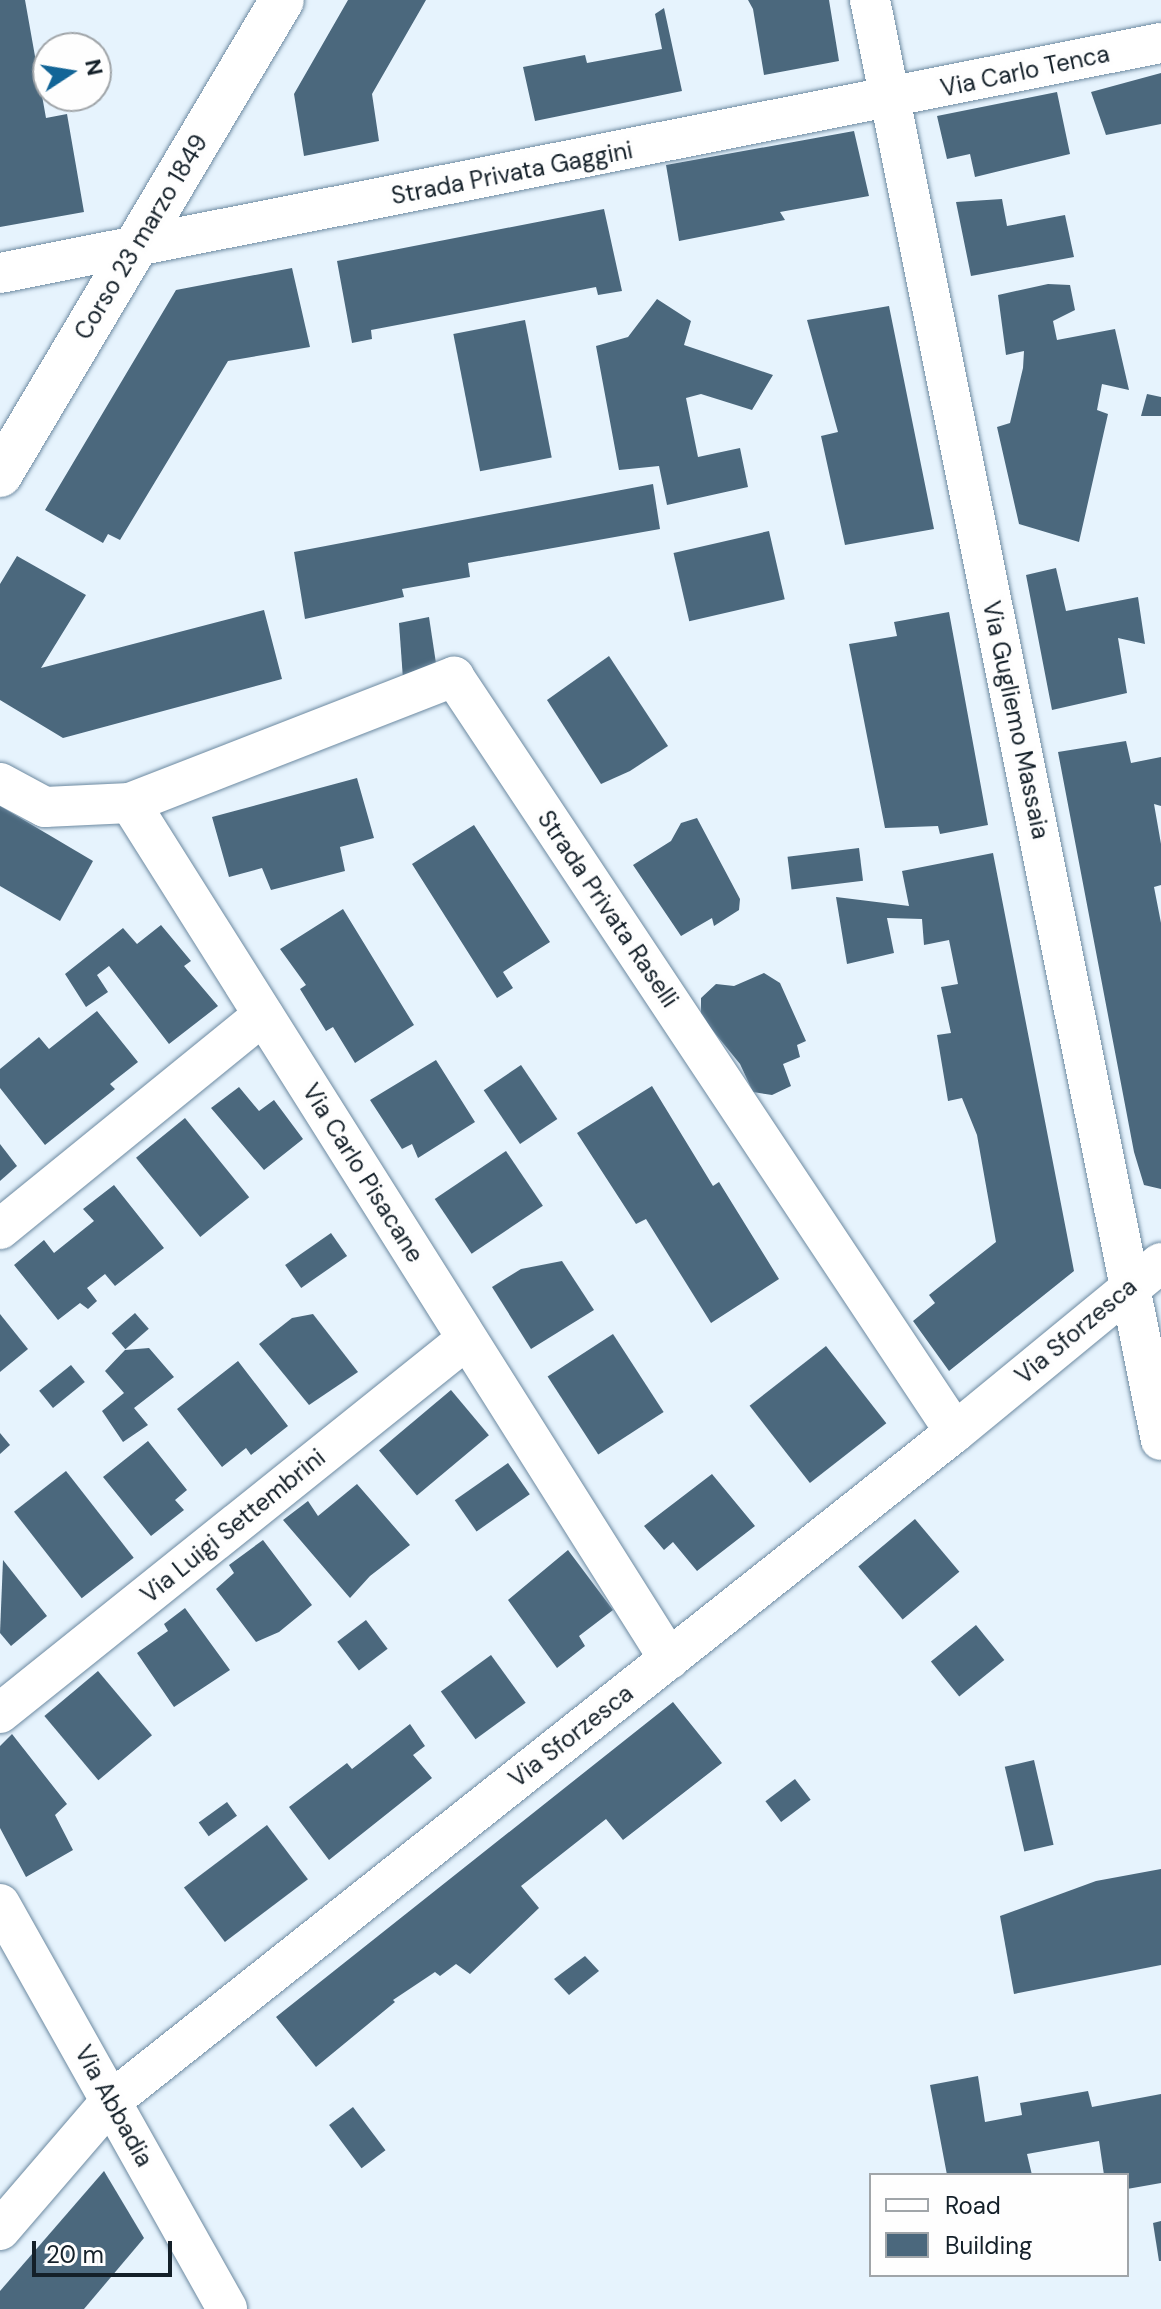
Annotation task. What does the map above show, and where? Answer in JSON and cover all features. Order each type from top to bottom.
[{"type":"main road","name":"Corso 23 marzo 1849","points":[[0,475],[282,0]]},
{"type":"street","name":"Via Gugliemo Massaia","points":[[870,0],[1146,1274],[1161,1440]]},
{"type":"street","name":"Via Carlo Tenca","points":[[889,99],[1161,43]]},
{"type":"street","name":"Strada Privata Gaggini","points":[[0,273],[889,99]]},
{"type":"street","name":"Strada Privata Raselli","points":[[130,803],[454,677],[955,1432]]},
{"type":"street","points":[[0,783],[45,807],[130,803]]},
{"type":"street","name":"Via Carlo Pisacane","points":[[130,803],[669,1659]]},
{"type":"street","points":[[0,1229],[263,1015]]},
{"type":"street","name":"Via Sforzesca","points":[[0,2230],[111,2101],[955,1432],[1146,1274]]},
{"type":"street","name":"Via Luigi Settembrini","points":[[0,1713],[467,1339]]},
{"type":"street","name":"Via Abbadia","points":[[0,1904],[227,2309]]},
{"type":"building","points":[[0,0],[25,0],[32,39],[32,112],[45,112],[46,118],[67,114],[84,212],[0,227]]},
{"type":"building","points":[[348,0],[426,0],[372,94],[379,141],[304,156],[294,94]]},
{"type":"building","points":[[748,0],[829,0],[839,61],[764,75],[753,9]]},
{"type":"building","points":[[664,8],[682,91],[535,121],[523,67],[585,55],[587,63],[662,49],[655,14]]},
{"type":"building","points":[[1161,73],[1161,124],[1106,135],[1091,92]]},
{"type":"building","points":[[1057,92],[1070,154],[975,177],[970,154],[947,159],[937,116]]},
{"type":"building","points":[[854,131],[869,196],[780,212],[785,220],[679,241],[666,165]]},
{"type":"building","points":[[1002,199],[1007,226],[1065,215],[1074,257],[971,276],[956,202]]},
{"type":"building","points":[[604,209],[622,291],[598,295],[596,287],[371,330],[372,339],[352,343],[337,261]]},
{"type":"building","points":[[292,268],[310,347],[228,361],[120,540],[108,534],[103,543],[45,510],[176,290]]},
{"type":"building","points":[[1048,284],[1070,285],[1075,310],[1053,321],[1057,340],[1115,329],[1129,390],[1102,384],[1097,410],[1108,414],[1079,542],[1019,524],[997,427],[1010,423],[1024,351],[1006,355],[998,295]]},
{"type":"building","points":[[657,299],[691,321],[684,345],[773,375],[752,410],[701,394],[686,398],[698,457],[740,448],[748,487],[667,505],[659,466],[619,470],[596,346],[628,337]]},
{"type":"building","points":[[889,306],[934,529],[845,545],[821,436],[838,432],[807,320]]},
{"type":"building","points":[[525,320],[552,457],[480,471],[453,334]]},
{"type":"building","points":[[1147,394],[1161,397],[1161,416],[1141,416]]},
{"type":"building","points":[[653,484],[660,529],[468,563],[470,577],[402,589],[404,597],[305,619],[294,552]]},
{"type":"building","points":[[769,531],[785,599],[689,621],[674,553]]},
{"type":"building","points":[[17,556],[86,595],[41,668],[264,610],[282,679],[63,738],[0,700],[0,584]]},
{"type":"building","points":[[1056,568],[1066,611],[1138,597],[1145,644],[1118,638],[1127,693],[1052,710],[1026,575]]},
{"type":"building","points":[[949,612],[988,825],[940,834],[938,826],[885,828],[849,644],[897,636],[894,622]]},
{"type":"building","points":[[429,617],[437,670],[403,679],[399,623]]},
{"type":"building","points":[[609,656],[668,746],[630,771],[601,784],[547,700]]},
{"type":"building","points":[[1126,741],[1131,763],[1161,757],[1161,806],[1154,804],[1161,844],[1161,885],[1154,887],[1161,923],[1161,1189],[1144,1185],[1134,1152],[1058,752]]},
{"type":"building","points":[[357,778],[374,838],[340,847],[345,871],[271,890],[262,868],[229,877],[212,817]]},
{"type":"building","points":[[0,806],[93,861],[60,921],[0,886]]},
{"type":"building","points":[[697,818],[740,899],[739,910],[714,926],[712,918],[681,936],[633,865],[671,841],[681,823]]},
{"type":"building","points":[[474,825],[550,942],[503,972],[513,988],[497,998],[412,864]]},
{"type":"building","points":[[859,848],[863,881],[792,890],[788,857]]},
{"type":"building","points":[[993,853],[1074,1271],[949,1371],[913,1321],[935,1303],[929,1295],[996,1242],[977,1135],[962,1098],[948,1101],[937,1035],[951,1033],[941,987],[958,984],[949,940],[924,945],[922,919],[887,918],[894,953],[847,964],[836,897],[909,906],[902,871]]},
{"type":"building","points":[[343,909],[414,1025],[355,1063],[333,1027],[326,1031],[300,989],[306,985],[280,949]]},
{"type":"building","points":[[161,925],[191,961],[184,966],[218,1006],[169,1044],[109,966],[97,975],[108,992],[86,1007],[65,974],[123,928],[137,944]]},
{"type":"building","points":[[764,973],[780,983],[806,1041],[797,1045],[800,1057],[783,1064],[791,1086],[772,1095],[753,1092],[740,1064],[701,1016],[701,998],[716,984],[734,986]]},
{"type":"building","points":[[97,1011],[138,1062],[110,1084],[115,1089],[45,1145],[0,1088],[0,1069],[39,1037],[49,1049]]},
{"type":"building","points":[[436,1060],[475,1122],[418,1158],[412,1144],[402,1149],[370,1100]]},
{"type":"building","points":[[521,1065],[557,1119],[520,1144],[484,1090]]},
{"type":"building","points":[[652,1086],[713,1186],[719,1182],[779,1279],[711,1323],[646,1219],[636,1224],[577,1133]]},
{"type":"building","points":[[239,1087],[259,1111],[274,1100],[303,1139],[264,1170],[211,1108]]},
{"type":"building","points":[[185,1118],[249,1197],[200,1237],[136,1158]]},
{"type":"building","points":[[0,1144],[17,1166],[0,1181]]},
{"type":"building","points":[[506,1151],[543,1206],[472,1254],[435,1199]]},
{"type":"building","points":[[114,1185],[164,1248],[115,1286],[105,1274],[87,1288],[97,1301],[88,1309],[80,1303],[58,1320],[14,1265],[44,1240],[54,1253],[94,1221],[83,1209]]},
{"type":"building","points":[[331,1233],[347,1256],[301,1288],[285,1265]]},
{"type":"building","points":[[562,1261],[594,1310],[531,1349],[492,1287],[521,1269]]},
{"type":"building","points":[[135,1313],[149,1329],[125,1349],[112,1333]]},
{"type":"building","points":[[0,1314],[28,1349],[0,1372]]},
{"type":"building","points":[[313,1314],[358,1372],[309,1405],[259,1344],[292,1318]]},
{"type":"building","points":[[613,1334],[664,1412],[598,1454],[548,1376]]},
{"type":"building","points":[[826,1346],[886,1423],[810,1483],[750,1406]]},
{"type":"building","points":[[149,1348],[174,1377],[134,1408],[148,1425],[123,1442],[102,1411],[124,1393],[105,1371],[125,1350]]},
{"type":"building","points":[[238,1361],[288,1426],[251,1455],[246,1448],[222,1467],[177,1409]]},
{"type":"building","points":[[71,1365],[85,1382],[53,1408],[39,1391]]},
{"type":"building","points":[[451,1390],[489,1435],[417,1496],[379,1450]]},
{"type":"building","points":[[0,1433],[10,1445],[0,1454]]},
{"type":"building","points":[[148,1441],[187,1490],[175,1500],[184,1510],[151,1536],[103,1477]]},
{"type":"building","points":[[508,1463],[530,1494],[477,1531],[455,1500]]},
{"type":"building","points":[[66,1471],[134,1558],[82,1598],[14,1512]]},
{"type":"building","points":[[712,1474],[755,1526],[697,1571],[673,1542],[664,1550],[644,1526]]},
{"type":"building","points":[[357,1484],[410,1545],[370,1576],[350,1598],[283,1520],[308,1501],[318,1516]]},
{"type":"building","points":[[915,1519],[959,1572],[903,1619],[858,1567]]},
{"type":"building","points":[[263,1540],[312,1605],[279,1632],[256,1642],[216,1589],[234,1573],[229,1565]]},
{"type":"building","points":[[568,1550],[613,1610],[579,1636],[585,1646],[557,1668],[508,1600]]},
{"type":"building","points":[[3,1560],[47,1616],[11,1646],[0,1633]]},
{"type":"building","points":[[185,1608],[230,1670],[174,1707],[137,1653],[168,1631],[164,1624]]},
{"type":"building","points":[[366,1620],[388,1649],[359,1670],[337,1642]]},
{"type":"building","points":[[976,1625],[1004,1660],[959,1696],[931,1662]]},
{"type":"building","points":[[491,1655],[526,1703],[476,1739],[441,1691]]},
{"type":"building","points":[[98,1671],[152,1735],[98,1780],[44,1716]]},
{"type":"building","points":[[673,1702],[722,1763],[623,1840],[606,1819],[521,1886],[539,1908],[470,1974],[456,1964],[440,1976],[435,1972],[393,2000],[395,2002],[316,2067],[276,2017]]},
{"type":"building","points":[[410,1724],[425,1746],[413,1755],[432,1778],[329,1860],[289,1807],[347,1763],[352,1769]]},
{"type":"building","points":[[12,1734],[67,1804],[55,1815],[73,1850],[26,1877],[0,1828],[0,1746]]},
{"type":"building","points":[[1034,1760],[1054,1845],[1024,1852],[1005,1767]]},
{"type":"building","points":[[795,1779],[811,1800],[781,1822],[765,1801]]},
{"type":"building","points":[[227,1802],[237,1816],[209,1836],[199,1823]]},
{"type":"building","points":[[267,1825],[308,1879],[225,1942],[184,1888]]},
{"type":"building","points":[[1161,1869],[1161,1965],[1014,1994],[1000,1916],[1096,1881]]},
{"type":"building","points":[[585,1956],[599,1971],[569,1995],[554,1979]]},
{"type":"building","points":[[978,2076],[985,2122],[1022,2115],[1020,2103],[1088,2091],[1092,2107],[1161,2094],[1161,2183],[1129,2189],[1129,2173],[1104,2173],[1099,2141],[1027,2154],[1032,2173],[947,2173],[930,2085]]},
{"type":"building","points":[[353,2107],[385,2150],[362,2168],[329,2125]]},
{"type":"building","points":[[104,2171],[144,2238],[84,2309],[0,2309],[0,2291]]},
{"type":"building","points":[[1161,2221],[1161,2261],[1159,2261],[1153,2223]]}]
